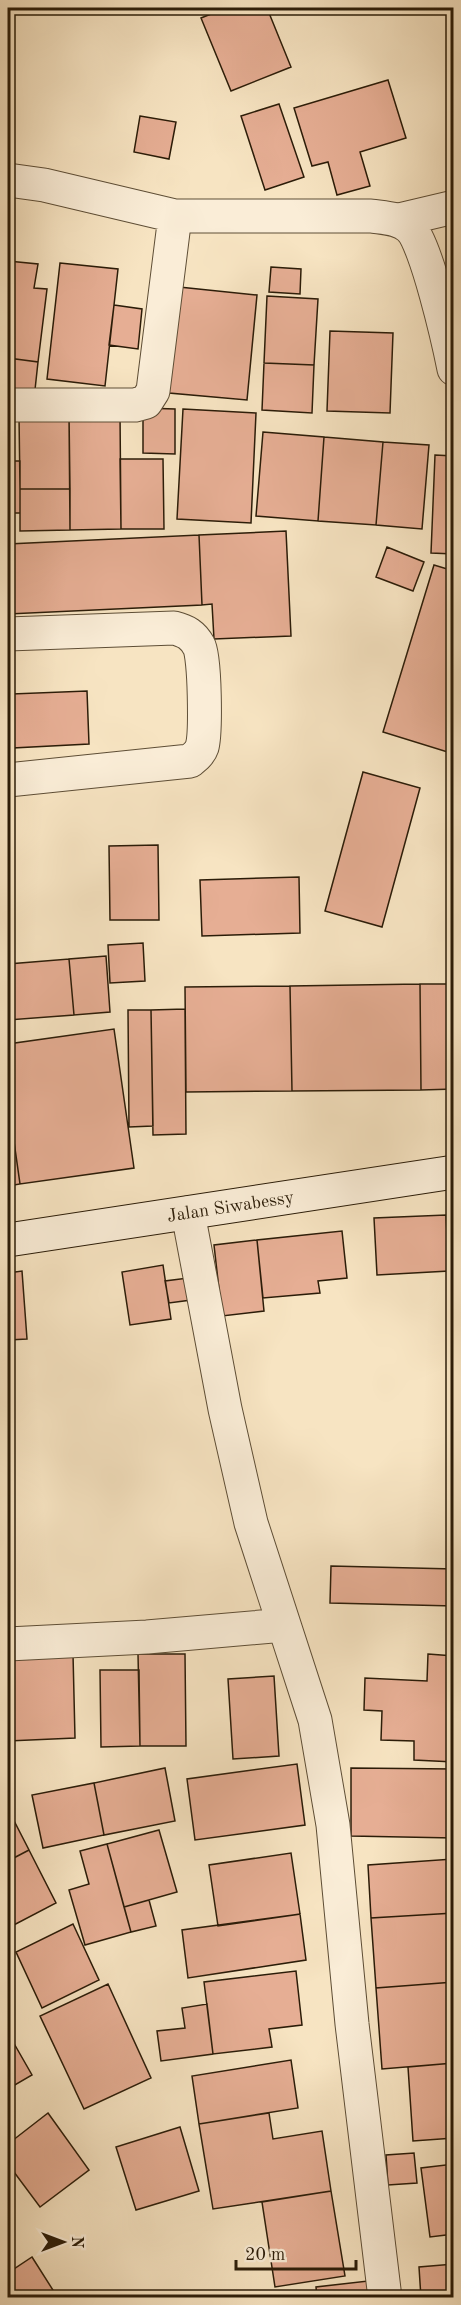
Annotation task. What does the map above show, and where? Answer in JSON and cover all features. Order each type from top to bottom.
[{"type":"street","points":[[8,180],[44,185],[175,216],[371,216],[399,220],[453,207]]},
{"type":"street","points":[[8,405],[135,405],[146,402],[153,391],[175,216]]},
{"type":"street","points":[[399,220],[412,229],[425,263],[445,323],[453,369]]},
{"type":"street","points":[[8,634],[174,628],[184,631],[194,637],[201,649],[204,711],[202,746],[190,761],[8,780]]},
{"type":"street","name":"Jalan Siwabessy","points":[[8,1240],[453,1172]]},
{"type":"street","points":[[188,1214],[225,1409],[246,1500],[315,1720],[333,1825],[352,2024],[385,2298]]},
{"type":"street","points":[[8,1644],[284,1625]]},
{"type":"building","points":[[226,8],[267,8],[291,67],[231,91],[201,18]]},
{"type":"building","points":[[388,80],[406,138],[360,152],[370,186],[337,195],[328,162],[312,166],[294,108]]},
{"type":"building","points":[[279,104],[304,177],[265,190],[241,116]]},
{"type":"building","points":[[140,116],[176,122],[169,159],[134,152]]},
{"type":"building","points":[[454,213],[454,257],[445,215]]},
{"type":"building","points":[[8,261],[38,264],[34,288],[47,289],[38,362],[8,358]]},
{"type":"building","points":[[60,263],[118,269],[105,386],[47,379]]},
{"type":"building","points":[[271,267],[301,269],[300,294],[269,292]]},
{"type":"building","points":[[179,287],[257,295],[247,400],[169,393]]},
{"type":"building","points":[[267,296],[318,299],[314,365],[264,363]]},
{"type":"building","points":[[114,305],[142,309],[138,349],[109,345]]},
{"type":"building","points":[[330,331],[393,333],[390,413],[327,411]]},
{"type":"building","points":[[8,358],[38,362],[34,399],[8,396]]},
{"type":"building","points":[[264,363],[314,365],[312,413],[262,410]]},
{"type":"building","points":[[143,408],[175,409],[175,454],[143,453]]},
{"type":"building","points":[[183,409],[256,413],[251,523],[177,519]]},
{"type":"building","points":[[120,413],[121,529],[70,530],[69,414]]},
{"type":"building","points":[[69,414],[70,489],[20,489],[19,415]]},
{"type":"building","points":[[263,432],[324,437],[318,521],[256,516]]},
{"type":"building","points":[[8,433],[10,433],[11,461],[20,461],[20,513],[8,513]]},
{"type":"building","points":[[324,437],[383,442],[376,525],[318,521]]},
{"type":"building","points":[[383,442],[429,445],[422,529],[376,525]]},
{"type":"building","points":[[435,455],[454,456],[454,554],[431,553]]},
{"type":"building","points":[[120,459],[163,459],[164,529],[121,529]]},
{"type":"building","points":[[20,489],[70,489],[70,530],[20,531]]},
{"type":"building","points":[[286,531],[291,636],[214,639],[212,604],[202,605],[199,535]]},
{"type":"building","points":[[199,535],[202,605],[8,614],[8,544]]},
{"type":"building","points":[[387,547],[424,562],[413,591],[376,577]]},
{"type":"building","points":[[434,565],[454,571],[454,754],[383,732]]},
{"type":"building","points":[[8,659],[10,659],[12,694],[87,691],[89,744],[13,748],[14,766],[8,767]]},
{"type":"building","points":[[363,772],[420,788],[382,927],[325,911]]},
{"type":"building","points":[[158,845],[159,920],[110,920],[109,846]]},
{"type":"building","points":[[299,877],[300,933],[202,936],[200,880]]},
{"type":"building","points":[[143,943],[145,981],[110,983],[108,945]]},
{"type":"building","points":[[106,956],[110,1012],[74,1015],[69,959]]},
{"type":"building","points":[[69,959],[74,1015],[8,1020],[8,964]]},
{"type":"building","points":[[420,984],[421,1090],[292,1091],[290,986]]},
{"type":"building","points":[[420,984],[454,984],[454,1089],[421,1090]]},
{"type":"building","points":[[290,986],[292,1091],[186,1092],[185,987]]},
{"type":"building","points":[[185,1009],[186,1134],[153,1135],[151,1010]]},
{"type":"building","points":[[128,1010],[151,1010],[153,1126],[129,1127]]},
{"type":"building","points":[[114,1029],[134,1168],[20,1184],[8,1099],[8,1044]]},
{"type":"building","points":[[8,1099],[20,1184],[8,1186]]},
{"type":"building","points":[[446,1215],[449,1271],[377,1275],[374,1218]]},
{"type":"building","points":[[342,1231],[347,1278],[318,1281],[320,1293],[263,1298],[257,1240]]},
{"type":"building","points":[[257,1240],[264,1311],[222,1316],[214,1245]]},
{"type":"building","points":[[163,1265],[171,1319],[130,1325],[122,1272]]},
{"type":"building","points":[[22,1271],[27,1339],[8,1340],[8,1273]]},
{"type":"building","points":[[188,1278],[191,1300],[169,1303],[165,1281]]},
{"type":"building","points":[[331,1566],[454,1569],[454,1606],[330,1603]]},
{"type":"building","points":[[73,1654],[75,1738],[8,1741],[8,1655]]},
{"type":"building","points":[[138,1654],[185,1654],[186,1746],[140,1746]]},
{"type":"building","points":[[428,1654],[454,1656],[454,1762],[414,1760],[414,1741],[381,1740],[382,1711],[364,1710],[365,1678],[427,1681]]},
{"type":"building","points":[[100,1670],[139,1670],[140,1746],[101,1747]]},
{"type":"building","points":[[274,1676],[279,1756],[233,1759],[228,1679]]},
{"type":"building","points":[[297,1764],[305,1825],[195,1840],[187,1779]]},
{"type":"building","points":[[165,1768],[175,1821],[104,1835],[94,1783]]},
{"type":"building","points":[[351,1768],[454,1769],[454,1838],[351,1836]]},
{"type":"building","points":[[94,1783],[104,1835],[43,1848],[32,1795]]},
{"type":"building","points":[[8,1809],[29,1850],[8,1861]]},
{"type":"building","points":[[159,1830],[177,1892],[124,1907],[107,1844]]},
{"type":"building","points":[[107,1844],[131,1932],[85,1945],[69,1890],[89,1884],[80,1851]]},
{"type":"building","points":[[29,1850],[56,1903],[10,1927],[8,1861]]},
{"type":"building","points":[[291,1853],[300,1914],[218,1926],[209,1865]]},
{"type":"building","points":[[453,1859],[454,1913],[371,1918],[368,1865]]},
{"type":"building","points":[[149,1900],[156,1926],[131,1932],[124,1907]]},
{"type":"building","points":[[454,1913],[454,1982],[376,1988],[371,1918]]},
{"type":"building","points":[[300,1914],[306,1960],[188,1978],[182,1930]]},
{"type":"building","points":[[73,1924],[99,1980],[42,2008],[16,1952]]},
{"type":"building","points":[[296,1971],[302,2025],[269,2029],[272,2047],[213,2054],[204,1982]]},
{"type":"building","points":[[454,1982],[454,2063],[382,2069],[376,1988]]},
{"type":"building","points":[[108,1984],[151,2078],[84,2109],[40,2016]]},
{"type":"building","points":[[207,2004],[213,2054],[161,2061],[157,2031],[185,2028],[182,2008]]},
{"type":"building","points":[[8,2033],[32,2075],[8,2089]]},
{"type":"building","points":[[291,2060],[298,2108],[199,2124],[192,2076]]},
{"type":"building","points":[[454,2063],[454,2138],[413,2141],[408,2067]]},
{"type":"building","points":[[48,2113],[89,2170],[40,2207],[8,2164],[8,2144]]},
{"type":"building","points":[[269,2113],[273,2139],[322,2131],[331,2191],[213,2209],[199,2124]]},
{"type":"building","points":[[180,2127],[199,2191],[136,2210],[116,2147]]},
{"type":"building","points":[[414,2153],[417,2183],[388,2185],[386,2155]]},
{"type":"building","points":[[454,2164],[454,2234],[430,2237],[421,2168]]},
{"type":"building","points":[[331,2191],[345,2276],[275,2287],[262,2202]]},
{"type":"building","points":[[32,2257],[58,2298],[8,2298],[8,2273]]},
{"type":"building","points":[[454,2264],[454,2298],[421,2298],[419,2267]]},
{"type":"building","points":[[368,2281],[370,2298],[317,2298],[316,2287]]}]
